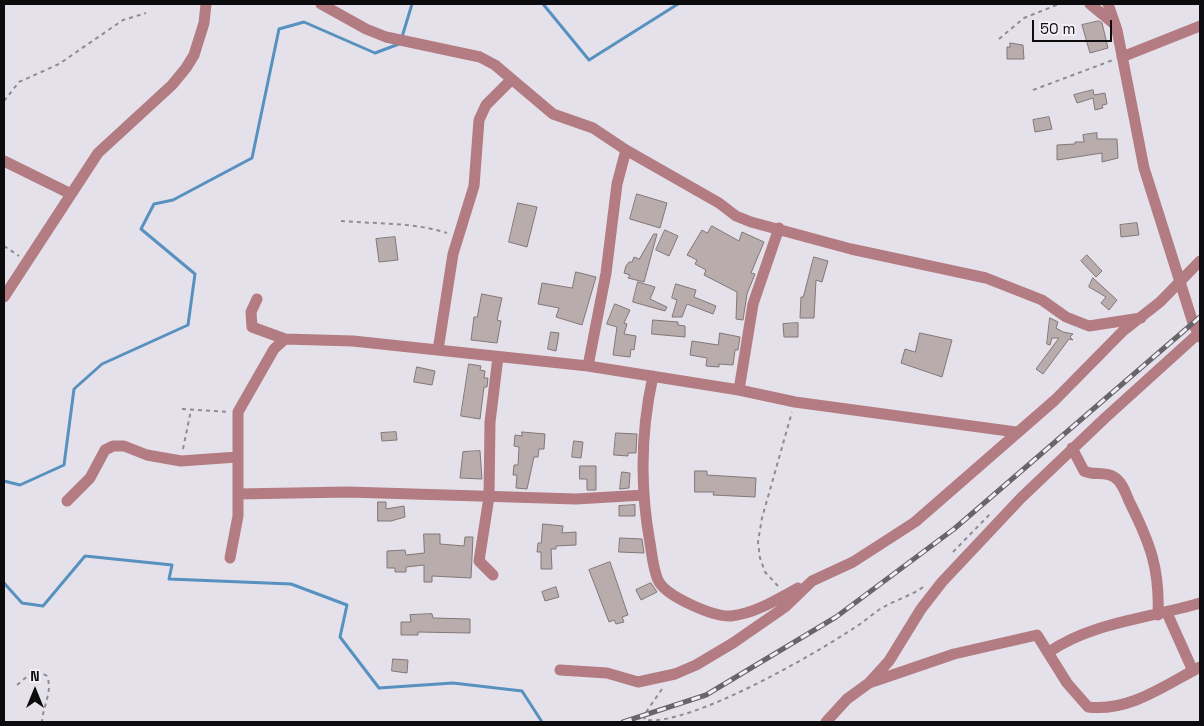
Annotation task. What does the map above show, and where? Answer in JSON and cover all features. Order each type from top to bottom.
[{"type":"street","points":[[4,297],[98,153],[172,85],[186,68],[194,55],[206,4]]},
{"type":"street","points":[[321,4],[366,29],[386,37],[480,57],[495,65],[553,114],[593,128],[626,150],[719,203],[736,216],[882,256],[986,278],[1042,300],[1066,317],[1089,326],[1141,318]]},
{"type":"street","points":[[1090,4],[1116,25]]},
{"type":"street","points":[[826,722],[847,699],[869,683],[889,661],[921,610],[942,582],[1021,498],[1072,448],[1200,335],[1180,282],[1144,168],[1116,25],[1108,4]]},
{"type":"street","points":[[1122,57],[1200,26]]},
{"type":"street","points":[[438,350],[453,254],[474,186],[479,120],[486,106],[512,80]]},
{"type":"street","points":[[588,366],[606,273],[617,184],[626,150]]},
{"type":"street","points":[[4,161],[71,194]]},
{"type":"street","points":[[739,390],[753,304],[779,228]]},
{"type":"street","points":[[653,376],[644,428],[644,495],[658,581],[665,590],[699,610],[726,616],[755,609],[853,562],[915,522],[1055,400],[1123,331],[1141,318],[1200,261]]},
{"type":"street","points":[[258,299],[251,312],[252,327],[285,339],[353,341],[588,366],[739,390],[795,402],[1016,432]]},
{"type":"street","points":[[230,558],[238,516],[238,412],[274,349],[285,339]]},
{"type":"street","points":[[493,575],[478,561],[489,497],[490,422],[498,357]]},
{"type":"street","points":[[67,501],[90,478],[105,450],[113,446],[124,446],[147,455],[181,461],[237,457]]},
{"type":"street","points":[[869,683],[954,654],[1030,636],[1039,636],[1078,698],[1088,707],[1116,707],[1138,700],[1197,669],[1162,614],[1156,571],[1149,541],[1122,486],[1116,477],[1107,474],[1095,475],[1084,471],[1072,448]]},
{"type":"street","points":[[238,494],[348,492],[576,499],[644,495]]},
{"type":"street","points":[[560,670],[607,673],[638,682],[675,674],[696,665],[765,621],[812,581]]},
{"type":"street","points":[[1049,652],[1061,644],[1086,633],[1200,603]]},
{"type":"path","points":[[999,39],[1024,18],[1059,4]]},
{"type":"path","points":[[4,101],[19,82],[59,64],[123,20],[146,14]]},
{"type":"path","points":[[1033,90],[1122,57]]},
{"type":"path","points":[[341,221],[377,222],[435,229],[459,237]]},
{"type":"path","points":[[4,246],[27,262]]},
{"type":"path","points":[[788,593],[774,584],[765,572],[760,558],[758,542],[762,518],[795,402]]},
{"type":"path","points":[[182,409],[238,412]]},
{"type":"path","points":[[181,461],[191,410]]},
{"type":"path","points":[[952,554],[978,524],[993,511]]},
{"type":"path","points":[[675,674],[664,685],[644,715],[645,720],[664,722],[682,718],[738,696],[834,641],[884,607],[927,584]]},
{"type":"path","points":[[17,685],[30,674],[38,671],[47,676],[49,697],[45,704],[42,722]]},
{"type":"building","points":[[1099,21],[1102,23],[1108,48],[1090,53],[1082,25]]},
{"type":"building","points":[[1010,43],[1023,45],[1024,59],[1007,59],[1007,47],[1010,47]]},
{"type":"building","points":[[1093,90],[1094,95],[1105,93],[1107,104],[1102,105],[1103,108],[1095,110],[1093,98],[1077,103],[1074,95]]},
{"type":"building","points":[[1049,117],[1052,129],[1035,132],[1033,120]]},
{"type":"building","points":[[1097,133],[1097,139],[1117,139],[1118,158],[1102,162],[1102,153],[1057,160],[1057,145],[1084,142],[1083,135]]},
{"type":"building","points":[[637,194],[667,203],[660,228],[630,219]]},
{"type":"building","points":[[518,203],[537,207],[527,247],[509,242]]},
{"type":"building","points":[[1137,223],[1139,235],[1121,237],[1120,225]]},
{"type":"building","points":[[712,226],[739,241],[742,232],[764,242],[751,273],[755,274],[747,294],[743,320],[736,319],[737,292],[704,275],[706,270],[695,264],[697,260],[687,255],[702,230],[707,233]]},
{"type":"building","points":[[665,230],[678,236],[669,256],[656,250]]},
{"type":"building","points":[[654,234],[657,234],[644,282],[628,278],[630,275],[624,273],[626,266],[629,262],[632,262],[634,257],[639,259]]},
{"type":"building","points":[[395,237],[398,260],[379,262],[376,239]]},
{"type":"building","points":[[1087,255],[1102,271],[1096,277],[1081,261]]},
{"type":"building","points":[[814,257],[828,261],[822,282],[816,280],[814,318],[800,318],[801,297],[803,297]]},
{"type":"building","points":[[576,272],[596,277],[582,325],[556,317],[559,308],[538,304],[542,283],[572,288]]},
{"type":"building","points":[[1093,278],[1117,300],[1109,310],[1101,303],[1106,297],[1089,287]]},
{"type":"building","points":[[638,282],[655,287],[650,299],[667,307],[665,311],[633,302]]},
{"type":"building","points":[[676,284],[696,290],[694,297],[716,306],[713,314],[687,304],[682,317],[672,317],[677,300],[672,298]]},
{"type":"building","points":[[482,294],[502,298],[497,320],[501,321],[497,343],[471,340],[474,317],[477,317]]},
{"type":"building","points":[[615,304],[630,310],[624,323],[627,324],[624,334],[636,336],[634,350],[631,349],[630,357],[613,355],[617,327],[607,324]]},
{"type":"building","points":[[1050,318],[1058,322],[1056,328],[1073,334],[1070,337],[1073,340],[1069,339],[1043,374],[1036,369],[1059,338],[1052,338],[1050,345],[1047,344]]},
{"type":"building","points":[[653,320],[678,322],[678,325],[685,326],[685,337],[652,334]]},
{"type":"building","points":[[798,323],[798,337],[784,337],[783,324]]},
{"type":"building","points":[[551,332],[559,333],[556,351],[548,349]]},
{"type":"building","points":[[720,333],[740,337],[738,350],[735,350],[733,365],[719,364],[719,367],[706,366],[707,358],[690,355],[692,341],[718,345]]},
{"type":"building","points":[[920,333],[952,340],[942,377],[901,363],[905,349],[915,352]]},
{"type":"building","points":[[469,364],[481,366],[480,370],[485,371],[484,378],[488,378],[487,387],[484,387],[480,419],[461,416]]},
{"type":"building","points":[[417,367],[435,371],[432,385],[414,382]]},
{"type":"building","points":[[396,432],[397,440],[382,441],[381,433]]},
{"type":"building","points":[[522,432],[545,434],[544,449],[539,449],[538,457],[534,457],[527,489],[516,488],[517,475],[513,475],[514,465],[518,465],[519,447],[514,446],[515,435],[522,436]]},
{"type":"building","points":[[616,433],[637,434],[636,453],[628,453],[628,456],[614,455]]},
{"type":"building","points":[[574,441],[583,442],[581,458],[572,457]]},
{"type":"building","points":[[480,451],[482,479],[460,478],[463,452]]},
{"type":"building","points":[[580,466],[596,466],[596,490],[587,490],[587,479],[580,479]]},
{"type":"building","points":[[695,471],[707,471],[707,475],[756,478],[755,497],[713,495],[714,492],[695,492]]},
{"type":"building","points":[[622,472],[630,473],[629,488],[620,489]]},
{"type":"building","points":[[378,502],[386,502],[386,509],[404,506],[405,517],[391,521],[378,521]]},
{"type":"building","points":[[635,505],[635,516],[619,516],[619,506]]},
{"type":"building","points":[[543,524],[563,526],[562,533],[576,532],[576,545],[556,546],[556,549],[551,549],[552,569],[541,569],[541,552],[537,552],[538,543],[541,543]]},
{"type":"building","points":[[424,534],[440,534],[440,544],[464,546],[465,537],[473,537],[471,578],[432,576],[432,582],[424,582],[424,565],[406,567],[406,572],[395,572],[395,568],[387,568],[387,551],[405,550],[406,555],[424,553]]},
{"type":"building","points":[[620,538],[642,539],[644,553],[619,552]]},
{"type":"building","points":[[610,562],[628,615],[622,617],[624,622],[616,624],[614,620],[609,622],[589,570]]},
{"type":"building","points":[[651,583],[657,592],[641,600],[636,590]]},
{"type":"building","points":[[556,587],[559,597],[545,601],[542,592]]},
{"type":"building","points":[[432,614],[433,618],[470,619],[470,633],[418,632],[418,635],[401,635],[401,622],[411,622],[410,615]]},
{"type":"building","points":[[393,659],[408,660],[407,673],[392,671]]},
{"type":"waterway","points":[[402,37],[412,4]]},
{"type":"waterway","points":[[543,4],[589,60],[678,4]]},
{"type":"waterway","points":[[4,481],[20,485],[64,465],[74,389],[102,364],[188,325],[195,274],[141,229],[154,204],[173,200],[252,158],[279,29],[304,22],[375,53],[399,44]]},
{"type":"waterway","points":[[4,583],[22,603],[43,606],[85,556],[172,565],[169,579],[291,584],[347,605],[340,637],[379,688],[453,683],[522,691],[542,722]]},
{"type":"railway","points":[[623,722],[706,695],[836,617],[954,529],[1200,317]]}]
